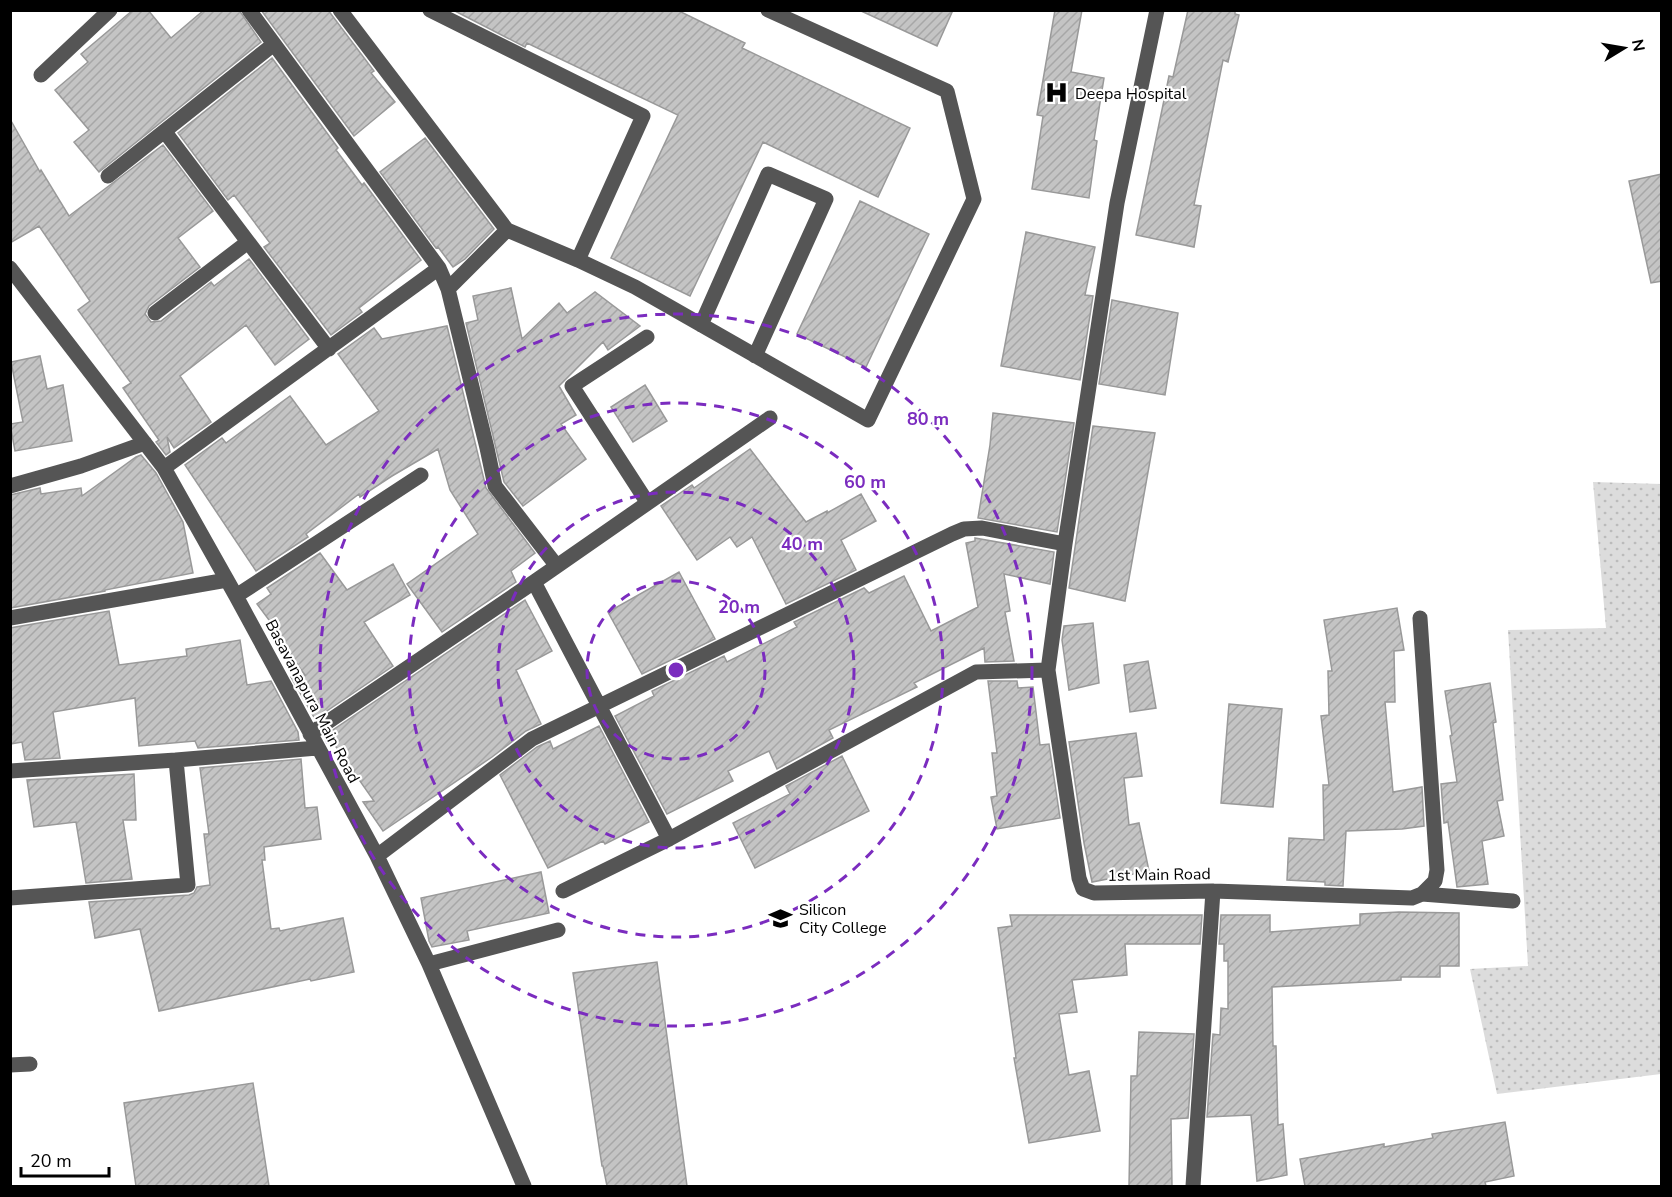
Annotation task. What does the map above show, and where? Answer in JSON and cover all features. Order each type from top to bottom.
[{"type":"street","points":[[41,75],[110,10]]},
{"type":"street","points":[[249,10],[439,268],[448,289],[495,486],[556,565]]},
{"type":"street","points":[[340,10],[507,230],[635,287],[867,420],[974,199],[947,91],[768,10]]},
{"type":"street","points":[[430,10],[643,116],[578,260]]},
{"type":"street","points":[[563,891],[669,839],[976,672],[1048,670],[1117,203],[1157,10]]},
{"type":"street","points":[[108,177],[274,44]]},
{"type":"street","points":[[165,132],[328,349]]},
{"type":"street","points":[[701,325],[768,174],[826,199],[755,356]]},
{"type":"street","points":[[448,289],[507,230]]},
{"type":"street","points":[[155,313],[248,242]]},
{"type":"street","name":"Basavanapura Main Road","points":[[10,268],[164,468],[236,596],[377,856],[429,964],[524,1186]]},
{"type":"street","points":[[164,468],[439,268]]},
{"type":"street","points":[[646,502],[572,386],[647,337]]},
{"type":"street","points":[[10,771],[176,760],[314,741],[556,565],[770,418]]},
{"type":"street","points":[[10,486],[81,466],[145,443]]},
{"type":"street","points":[[236,596],[421,475]]},
{"type":"street","points":[[377,856],[532,739],[964,528],[982,528],[1065,544]]},
{"type":"street","points":[[10,618],[226,580]]},
{"type":"street","points":[[534,582],[669,839]]},
{"type":"street","points":[[1420,618],[1437,870],[1435,881],[1422,894]]},
{"type":"street","name":"1st Main Road","points":[[1048,670],[1079,878],[1083,889],[1100,894],[1213,891],[1412,898],[1422,894],[1513,901]]},
{"type":"street","points":[[10,898],[188,885],[176,760]]},
{"type":"street","points":[[1192,1186],[1213,891]]},
{"type":"street","points":[[429,964],[558,930]]},
{"type":"street","points":[[10,1065],[30,1064]]},
{"type":"shaded area","points":[[1593,482],[1661,484],[1661,1074],[1497,1094],[1470,969],[1528,966],[1508,630],[1606,628]]},
{"type":"building","points":[[133,10],[148,10],[171,38],[204,10],[239,10],[261,42],[99,172],[74,142],[89,130],[55,90],[88,62],[81,54]]},
{"type":"building","points":[[261,10],[328,10],[374,71],[371,73],[395,102],[354,136]]},
{"type":"building","points":[[453,10],[677,10],[745,43],[742,48],[910,128],[878,197],[763,142],[690,296],[611,258],[678,115],[527,43],[525,47]]},
{"type":"building","points":[[859,10],[953,10],[937,46]]},
{"type":"building","points":[[1055,10],[1082,10],[1071,72],[1104,78],[1094,140],[1097,141],[1089,198],[1032,189],[1043,116],[1037,115]]},
{"type":"building","points":[[1188,10],[1235,10],[1235,14],[1239,15],[1228,62],[1223,60],[1194,205],[1201,206],[1194,247],[1136,235],[1169,76],[1173,77]]},
{"type":"building","points":[[272,58],[338,148],[336,150],[362,185],[364,183],[421,260],[359,308],[362,312],[331,335],[264,247],[270,243],[234,195],[228,200],[178,133]]},
{"type":"building","points":[[10,119],[40,172],[41,170],[69,216],[163,145],[213,211],[178,238],[200,267],[149,306],[145,314],[151,322],[161,321],[211,282],[214,286],[249,259],[309,339],[275,365],[246,325],[180,376],[211,422],[174,448],[167,437],[170,452],[166,455],[156,442],[159,440],[123,388],[131,383],[78,310],[90,301],[39,226],[10,243]]},
{"type":"building","points":[[425,138],[494,229],[465,259],[453,267],[438,247],[436,248],[380,172]]},
{"type":"building","points":[[1662,174],[1662,281],[1651,283],[1629,181]]},
{"type":"building","points":[[860,201],[929,234],[866,367],[797,334]]},
{"type":"building","points":[[1026,232],[1095,247],[1085,295],[1093,296],[1080,380],[1001,366]]},
{"type":"building","points":[[511,288],[522,339],[559,303],[567,313],[595,292],[640,326],[608,350],[603,342],[559,386],[576,415],[561,424],[586,459],[523,506],[504,482],[466,323],[478,320],[473,296]]},
{"type":"building","points":[[1112,300],[1178,313],[1165,395],[1099,384]]},
{"type":"building","points":[[447,326],[486,488],[535,553],[511,571],[516,582],[442,632],[407,584],[478,534],[450,490],[438,449],[360,497],[359,494],[306,534],[308,537],[256,571],[185,465],[222,438],[226,443],[290,396],[326,445],[379,411],[338,354],[374,328],[382,339]]},
{"type":"building","points":[[40,356],[47,389],[63,385],[72,441],[15,451],[10,424],[23,422],[11,362]]},
{"type":"building","points":[[645,385],[667,421],[633,442],[611,407]]},
{"type":"building","points":[[993,413],[1074,423],[1057,532],[978,518]]},
{"type":"building","points":[[1093,426],[1155,433],[1125,601],[1069,588]]},
{"type":"building","points":[[750,449],[806,522],[861,494],[876,521],[841,540],[856,570],[786,604],[752,537],[737,547],[730,537],[697,560],[661,506],[692,485],[694,488]]},
{"type":"building","points":[[141,455],[156,473],[183,522],[193,573],[10,608],[10,495],[40,488],[41,494],[81,488],[82,496]]},
{"type":"building","points":[[975,538],[1054,552],[1050,584],[1004,574],[1010,611],[1005,612],[1014,661],[985,662],[984,648],[914,683],[917,687],[829,730],[833,738],[777,769],[769,751],[728,771],[733,781],[667,814],[615,716],[654,696],[652,691],[724,656],[727,662],[797,627],[794,622],[864,588],[869,593],[904,576],[931,631],[978,607],[966,543],[975,541]]},
{"type":"building","points":[[320,553],[347,590],[393,564],[410,595],[364,622],[393,666],[315,719],[291,677],[305,675],[274,633],[278,632],[257,604],[271,594],[267,588]]},
{"type":"building","points":[[679,572],[715,639],[642,674],[608,612]]},
{"type":"building","points":[[525,600],[552,651],[516,670],[541,724],[526,731],[492,757],[383,831],[363,802],[374,801],[327,734]]},
{"type":"building","points":[[1397,608],[1404,650],[1394,651],[1395,702],[1385,702],[1393,792],[1422,787],[1424,826],[1346,831],[1343,886],[1325,885],[1325,882],[1287,880],[1289,838],[1324,840],[1323,785],[1329,785],[1321,716],[1329,715],[1328,671],[1332,671],[1324,620]]},
{"type":"building","points":[[109,611],[119,665],[187,656],[186,649],[240,640],[247,685],[271,681],[298,732],[299,740],[198,748],[195,741],[139,746],[135,698],[53,712],[60,758],[25,760],[22,742],[10,744],[10,628]]},
{"type":"building","points":[[1093,623],[1099,683],[1069,690],[1062,640],[1064,626]]},
{"type":"building","points":[[1148,661],[1156,708],[1130,712],[1124,665]]},
{"type":"building","points":[[988,681],[1017,681],[1018,688],[1033,687],[1040,745],[1049,744],[1060,818],[997,829],[991,797],[997,796],[992,753],[997,753]]},
{"type":"building","points":[[1490,683],[1503,800],[1497,801],[1504,836],[1482,841],[1488,884],[1457,887],[1448,822],[1444,823],[1441,784],[1457,782],[1445,691]]},
{"type":"building","points":[[1229,704],[1282,709],[1273,807],[1221,803]]},
{"type":"building","points":[[599,726],[649,822],[548,868],[500,775],[537,747],[550,741],[553,749]]},
{"type":"building","points":[[1136,733],[1142,776],[1124,778],[1129,825],[1139,823],[1149,871],[1092,882],[1069,742]]},
{"type":"building","points":[[842,756],[869,811],[755,868],[733,823],[790,794],[786,786]]},
{"type":"building","points":[[301,759],[305,808],[317,807],[321,839],[264,847],[265,860],[262,860],[271,929],[279,928],[280,931],[343,918],[354,972],[159,1011],[140,929],[95,938],[89,902],[189,895],[194,893],[197,887],[210,885],[204,834],[209,834],[200,768]]},
{"type":"building","points":[[134,774],[136,820],[123,820],[132,879],[86,883],[76,822],[34,827],[27,780]]},
{"type":"building","points":[[541,872],[549,913],[467,931],[469,940],[432,947],[421,898]]},
{"type":"building","points":[[1459,913],[1459,966],[1440,966],[1440,977],[1401,977],[1401,980],[1272,987],[1278,1125],[1283,1124],[1287,1175],[1257,1181],[1251,1115],[1207,1117],[1213,1034],[1220,1035],[1221,1008],[1228,1009],[1228,961],[1224,961],[1224,944],[1219,944],[1221,915],[1270,915],[1270,932],[1360,925],[1360,914]]},
{"type":"building","points":[[1010,915],[1202,915],[1200,944],[1125,944],[1127,975],[1072,980],[1077,1012],[1059,1014],[1069,1075],[1089,1071],[1100,1131],[1029,1143],[1014,1058],[1016,1058],[998,928],[1012,926]]},
{"type":"building","points":[[657,962],[687,1186],[607,1186],[573,973]]},
{"type":"building","points":[[1139,1032],[1194,1034],[1188,1118],[1171,1119],[1172,1186],[1129,1186],[1131,1076],[1137,1076]]},
{"type":"building","points":[[253,1083],[269,1186],[136,1186],[124,1103]]},
{"type":"building","points":[[1505,1122],[1514,1176],[1485,1182],[1486,1186],[1305,1186],[1300,1159],[1384,1144],[1384,1147],[1433,1138],[1432,1134]]},
{"type":"place","name":"Deepa Hospital","points":[[1057,93]]},
{"type":"place","name":"Silicon City College","points":[[781,918]]}]
